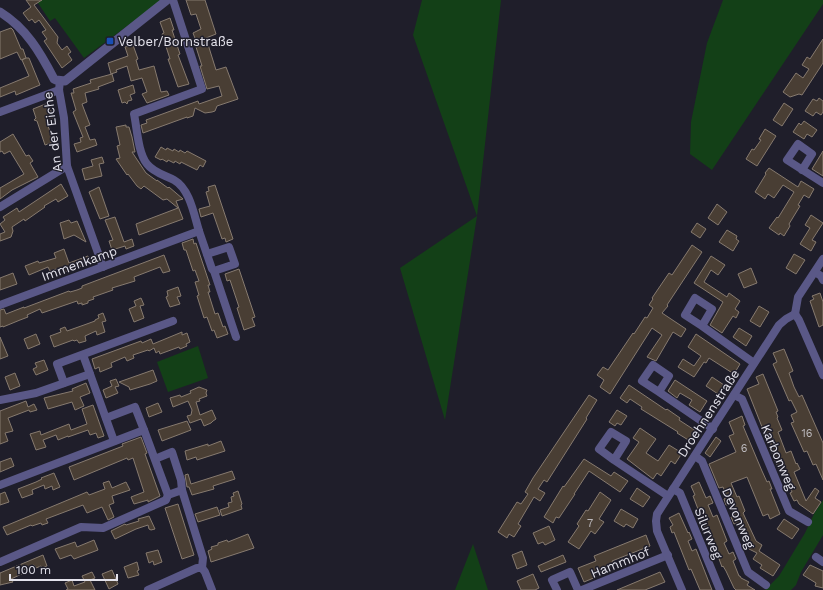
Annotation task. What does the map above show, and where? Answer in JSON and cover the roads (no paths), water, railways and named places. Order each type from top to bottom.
[{"type":"street","points":[[0,112],[59,86],[167,0]]},
{"type":"street","points":[[173,0],[202,89],[134,114],[145,161],[155,171],[174,179],[184,189],[236,337]]},
{"type":"street","name":"An der Eiche","points":[[0,12],[8,17],[26,35],[41,54],[59,86],[64,118],[67,166],[103,267]]},
{"type":"street","points":[[0,207],[67,166]]},
{"type":"street","points":[[802,170],[823,183]]},
{"type":"street","name":"Immenkamp","points":[[0,305],[199,231]]},
{"type":"street","points":[[207,254],[229,247],[234,264],[214,271]]},
{"type":"street","points":[[823,259],[798,297],[794,314],[799,320],[823,375]]},
{"type":"street","points":[[815,272],[821,276],[823,280]]},
{"type":"street","name":"Droehnenstraße","points":[[682,590],[657,531],[657,514],[779,325],[794,314]]},
{"type":"street","points":[[64,383],[57,364],[174,321]]},
{"type":"street","points":[[702,326],[754,363]]},
{"type":"street","points":[[83,355],[114,441]]},
{"type":"street","points":[[0,400],[36,393],[90,374]]},
{"type":"street","points":[[659,392],[713,429]]},
{"type":"street","name":"Karbonweg","points":[[734,395],[742,399],[789,511],[808,522]]},
{"type":"street","points":[[106,418],[135,407],[168,495]]},
{"type":"street","points":[[0,485],[144,430]]},
{"type":"street","points":[[155,459],[172,452],[203,558],[202,568],[206,572],[212,590]]},
{"type":"street","name":"Devonweg","points":[[695,456],[702,461],[748,572],[766,585]]},
{"type":"street","points":[[614,460],[668,496]]},
{"type":"street","name":"Silurweg","points":[[673,489],[680,493],[720,590]]},
{"type":"street","points":[[0,562],[81,527],[103,528],[166,500],[168,495],[182,490]]},
{"type":"street","name":"Hammhof","points":[[582,590],[668,555]]},
{"type":"street","points":[[148,590],[197,568],[202,568]]},
{"type":"street","name":"Hammhof","points":[[557,590],[552,580],[570,572],[578,590]]},
{"type":"place","name":"Velber/Bornstraße","points":[[110,41]]}]
